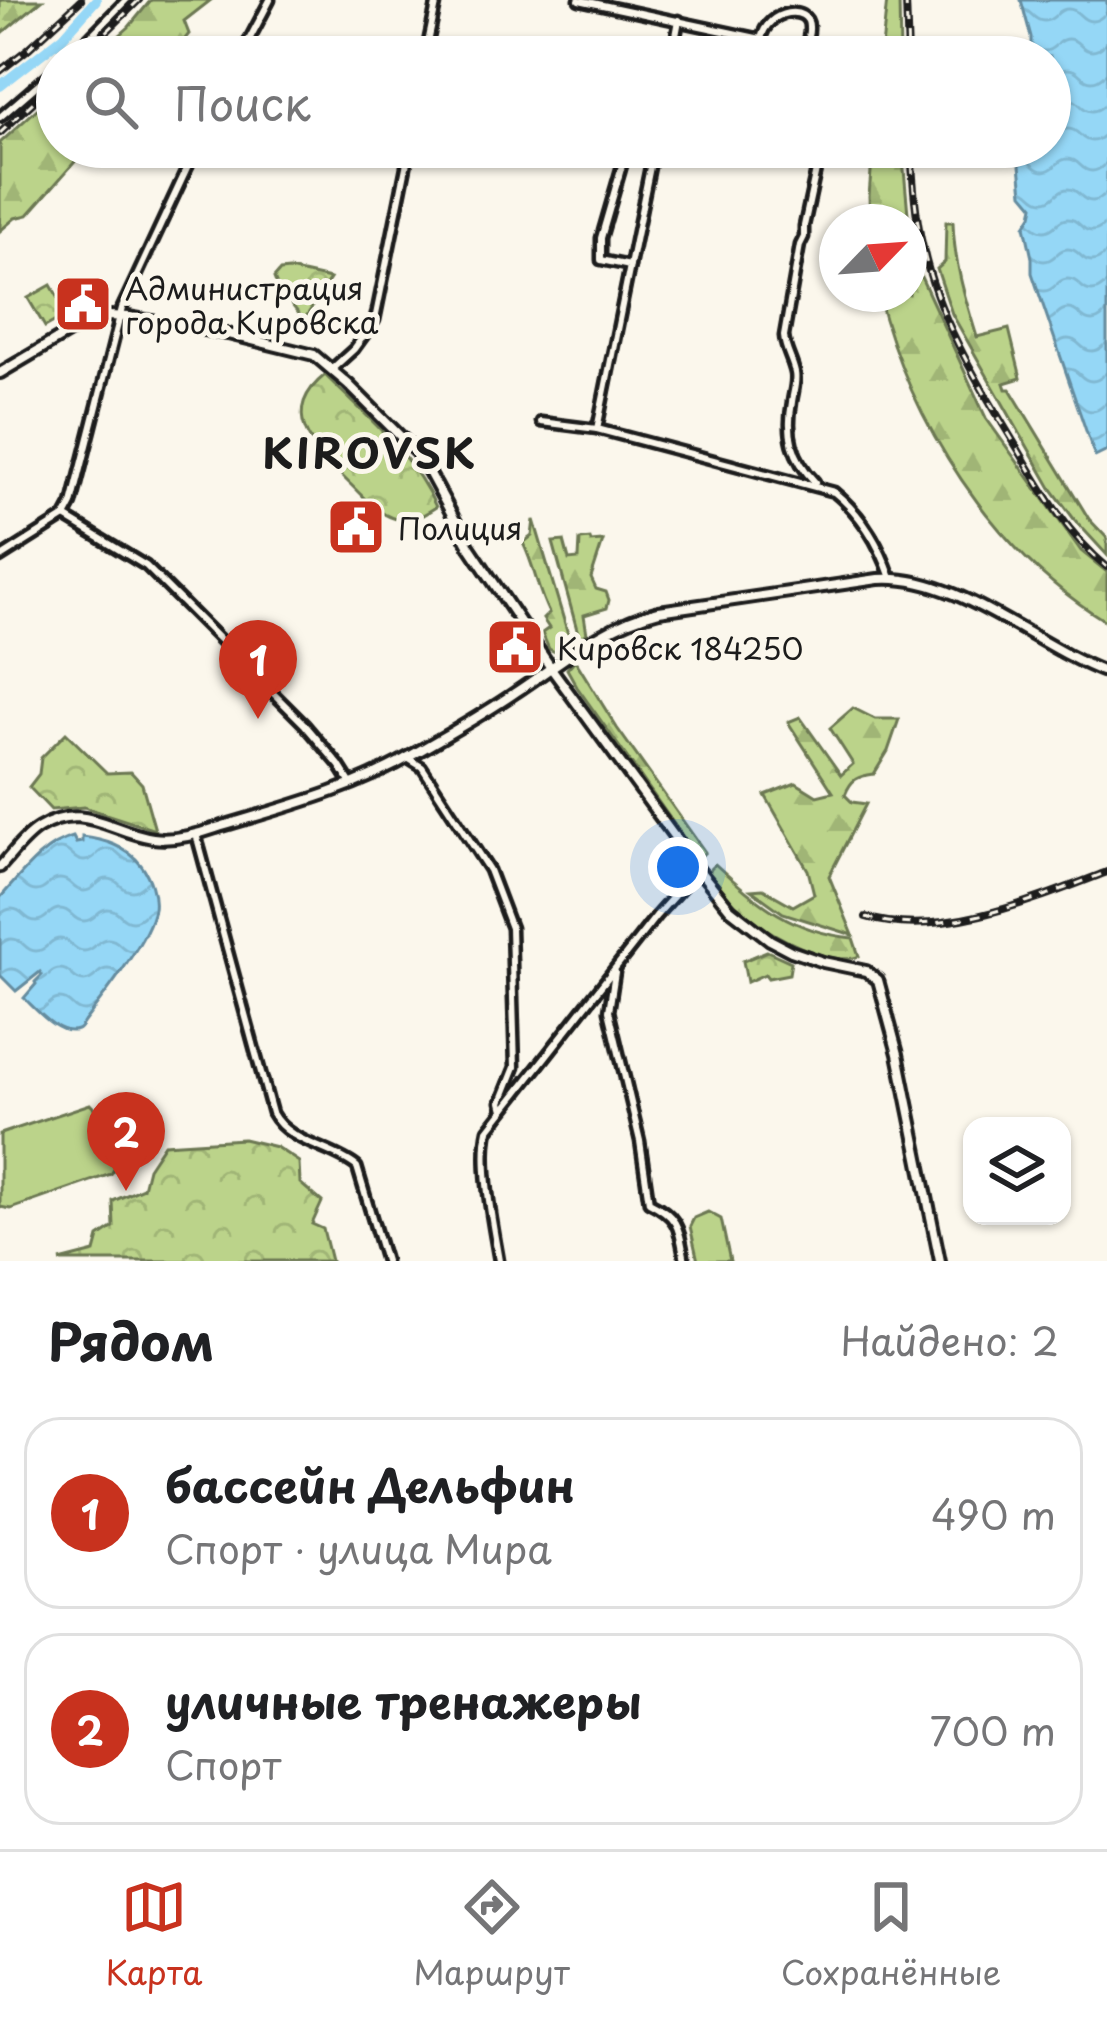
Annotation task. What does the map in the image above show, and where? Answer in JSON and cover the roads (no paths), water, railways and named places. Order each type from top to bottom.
[{"type":"street","points":[[91,36],[127,0]]},
{"type":"street","points":[[251,36],[270,0]]},
{"type":"street","points":[[429,36],[437,0]]},
{"type":"street","points":[[579,0],[748,36]]},
{"type":"street","points":[[762,36],[772,18],[784,13],[808,19],[807,36]]},
{"type":"street","points":[[677,36],[680,20]]},
{"type":"street","points":[[0,117],[36,86]]},
{"type":"street","points":[[0,558],[66,520],[120,315],[187,168]]},
{"type":"street","points":[[330,368],[375,320],[406,168]]},
{"type":"street","points":[[621,168],[601,238],[601,260],[630,266]]},
{"type":"street","points":[[598,429],[650,168]]},
{"type":"street","points":[[816,168],[784,336],[796,376],[790,440],[796,460],[818,485]]},
{"type":"street","points":[[0,373],[90,320],[120,315],[284,346],[313,354],[330,368],[416,452],[469,546],[551,668],[730,909],[791,951],[866,971],[878,980],[940,1261]]},
{"type":"street","points":[[541,422],[598,429],[834,492],[848,503],[878,546],[891,578]]},
{"type":"street","points":[[66,520],[146,566],[305,725],[351,784]]},
{"type":"street","points":[[0,867],[38,829],[70,816],[150,838],[169,838],[196,834],[351,784],[408,758],[631,618],[683,608],[891,578],[912,580],[966,600],[1074,660],[1107,673]]},
{"type":"street","points":[[408,758],[422,767],[490,869],[511,928],[515,1067],[501,1102],[503,1110]]},
{"type":"street","points":[[196,834],[272,1113],[293,1135],[355,1165],[385,1261]]},
{"type":"street","points":[[499,1261],[485,1142],[488,1130],[698,869]]},
{"type":"street","points":[[614,969],[609,1011],[636,1122],[649,1202],[675,1221],[685,1261]]},
{"type":"water","points":[[1021,0],[1107,0],[1107,451],[1095,457],[1032,273],[1025,226],[1034,206],[1023,193],[1020,168],[1071,168],[1071,36],[1031,36]]},
{"type":"water","points":[[73,837],[76,843],[82,837],[90,838],[129,853],[147,875],[154,903],[144,936],[124,967],[80,1028],[70,1031],[48,1020],[24,998],[40,972],[16,991],[0,975],[0,898],[42,854]]},
{"type":"waterway","points":[[64,36],[96,0]]},
{"type":"waterway","points":[[0,86],[36,58]]},
{"type":"railway","points":[[42,36],[81,0]]},
{"type":"railway","points":[[102,36],[139,0]]},
{"type":"railway","points":[[906,0],[907,36]]},
{"type":"railway","points":[[0,71],[36,42]]},
{"type":"railway","points":[[0,133],[36,100]]},
{"type":"railway","points":[[913,168],[920,236],[950,328],[1047,497],[1107,567]]},
{"type":"railway","points":[[866,917],[895,923],[956,920],[1019,904],[1107,872]]},
{"type":"place","name":"Администрация города Кировска","points":[[83,304]]},
{"type":"place","name":"Полиция","points":[[356,527]]},
{"type":"place","name":"Кировск 184250","points":[[515,647]]},
{"type":"place","name":"бассейн Дельфин","points":[[258,719]]},
{"type":"place","name":"уличные тренажеры","points":[[126,1191]]},
{"type":"district","name":"KIROVSK","points":[[370,451]]}]
